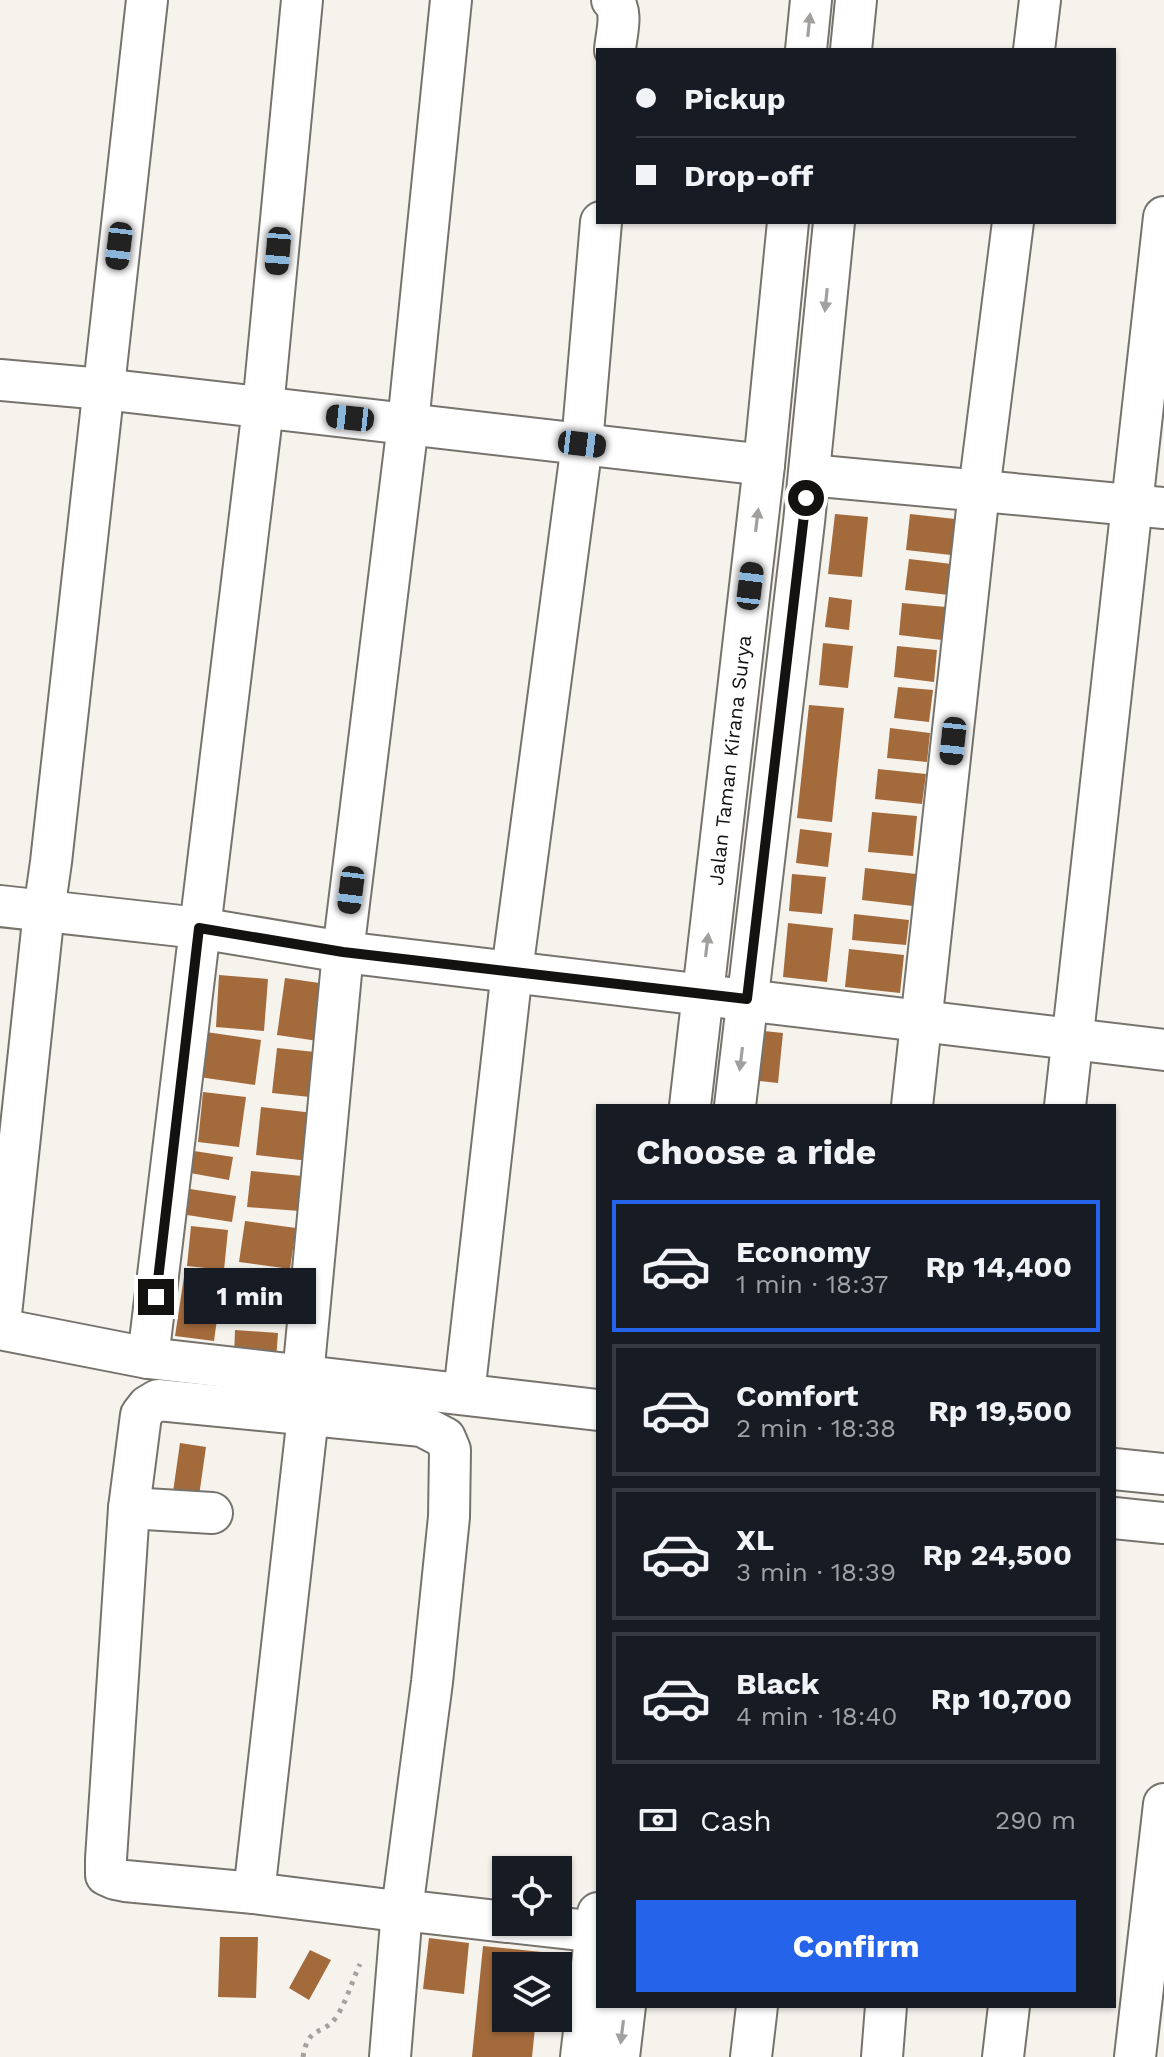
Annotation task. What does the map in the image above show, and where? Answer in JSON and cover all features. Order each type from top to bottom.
[{"type":"street","points":[[147,0],[0,1326],[148,1358],[596,1410]]},
{"type":"street","points":[[148,1358],[263,408],[302,0]]},
{"type":"street","points":[[303,1376],[343,952],[408,424],[451,0]]},
{"type":"street","points":[[612,0],[617,3],[619,12],[615,48]]},
{"type":"street","points":[[806,48],[811,0]]},
{"type":"street","points":[[851,48],[856,0]]},
{"type":"street","points":[[1034,48],[1040,0]]},
{"type":"street","points":[[1065,1104],[1148,507],[1164,217]]},
{"type":"street","points":[[464,1394],[512,971],[582,444],[601,224]]},
{"type":"street","name":"Jalan Taman Kirana Surya","points":[[690,1104],[764,465],[788,224]]},
{"type":"street","points":[[735,1104],[809,475],[834,224]]},
{"type":"street","points":[[912,1104],[979,491],[1013,224]]},
{"type":"street","points":[[0,380],[103,389],[764,465]]},
{"type":"street","points":[[809,475],[1148,507]]},
{"type":"street","points":[[0,906],[199,928],[343,952],[1164,1050]]},
{"type":"street","points":[[390,2057],[402,1910],[449,1517],[450,1450],[445,1438],[422,1426],[158,1400],[148,1406],[141,1415],[129,1508],[106,1875],[125,1881],[254,1893],[389,1910],[402,1910],[492,1920]]},
{"type":"street","points":[[254,1893],[308,1416]]},
{"type":"street","points":[[1116,1469],[1164,1474]]},
{"type":"street","points":[[129,1508],[212,1513]]},
{"type":"street","points":[[1116,1518],[1164,1523]]},
{"type":"street","points":[[1135,2057],[1141,1968],[1164,1804]]},
{"type":"street","points":[[572,1924],[596,1925]]},
{"type":"street","points":[[581,2057],[596,1933]]},
{"type":"street","points":[[619,2057],[625,2008]]},
{"type":"street","points":[[751,2057],[757,2008]]},
{"type":"street","points":[[882,2057],[886,2008]]},
{"type":"street","points":[[1003,2057],[1009,2008]]},
{"type":"path","points":[[303,2057],[305,2045],[312,2034],[327,2027],[336,2018],[361,1962]]},
{"type":"building","points":[[835,514],[868,517],[862,577],[828,574]]},
{"type":"building","points":[[910,514],[955,519],[951,555],[906,550]]},
{"type":"building","points":[[909,559],[952,564],[949,595],[905,590]]},
{"type":"building","points":[[829,597],[852,600],[849,630],[825,627]]},
{"type":"building","points":[[902,603],[946,607],[942,640],[899,635]]},
{"type":"building","points":[[823,643],[853,646],[848,688],[819,685]]},
{"type":"building","points":[[897,646],[937,650],[934,682],[894,677]]},
{"type":"building","points":[[898,687],[933,690],[929,722],[894,718]]},
{"type":"building","points":[[809,705],[844,708],[832,822],[797,818]]},
{"type":"building","points":[[890,728],[930,733],[927,762],[887,758]]},
{"type":"building","points":[[878,769],[926,774],[922,804],[875,799]]},
{"type":"building","points":[[872,812],[917,816],[913,856],[868,852]]},
{"type":"building","points":[[800,829],[832,833],[828,867],[796,863]]},
{"type":"building","points":[[865,868],[916,874],[913,906],[862,900]]},
{"type":"building","points":[[792,874],[826,877],[822,914],[789,911]]},
{"type":"building","points":[[854,914],[909,920],[906,945],[852,940]]},
{"type":"building","points":[[788,923],[833,928],[827,982],[783,977]]},
{"type":"building","points":[[849,949],[904,955],[900,993],[845,987]]},
{"type":"building","points":[[219,975],[268,979],[264,1031],[216,1027]]},
{"type":"building","points":[[285,978],[326,984],[318,1041],[277,1035]]},
{"type":"building","points":[[764,1031],[783,1033],[778,1083],[759,1081]]},
{"type":"building","points":[[206,1032],[261,1040],[255,1085],[199,1077]]},
{"type":"building","points":[[277,1048],[315,1052],[310,1097],[272,1093]]},
{"type":"building","points":[[203,1092],[246,1097],[239,1147],[198,1142]]},
{"type":"building","points":[[261,1107],[314,1113],[309,1161],[256,1155]]},
{"type":"building","points":[[194,1151],[233,1157],[229,1180],[190,1173]]},
{"type":"building","points":[[251,1171],[302,1176],[299,1211],[247,1207]]},
{"type":"building","points":[[190,1189],[236,1196],[232,1222],[187,1215]]},
{"type":"building","points":[[245,1221],[296,1228],[290,1269],[239,1262]]},
{"type":"building","points":[[191,1226],[228,1230],[224,1270],[187,1266]]},
{"type":"building","points":[[184,1277],[222,1283],[214,1341],[175,1336]]},
{"type":"building","points":[[237,1278],[282,1283],[278,1318],[234,1313]]},
{"type":"building","points":[[235,1330],[278,1333],[276,1360],[234,1356]]},
{"type":"building","points":[[180,1443],[206,1447],[198,1503],[172,1499]]},
{"type":"building","points":[[220,1937],[258,1937],[256,1998],[218,1997]]},
{"type":"building","points":[[429,1938],[469,1943],[464,1994],[423,1989]]},
{"type":"building","points":[[483,1946],[542,1952],[492,1952],[492,2032],[535,2032],[532,2057],[472,2057]]},
{"type":"building","points":[[310,1950],[331,1960],[309,2000],[289,1988]]},
{"type":"route","points":[[156,1297],[199,928],[343,952],[747,999],[806,498]]}]
